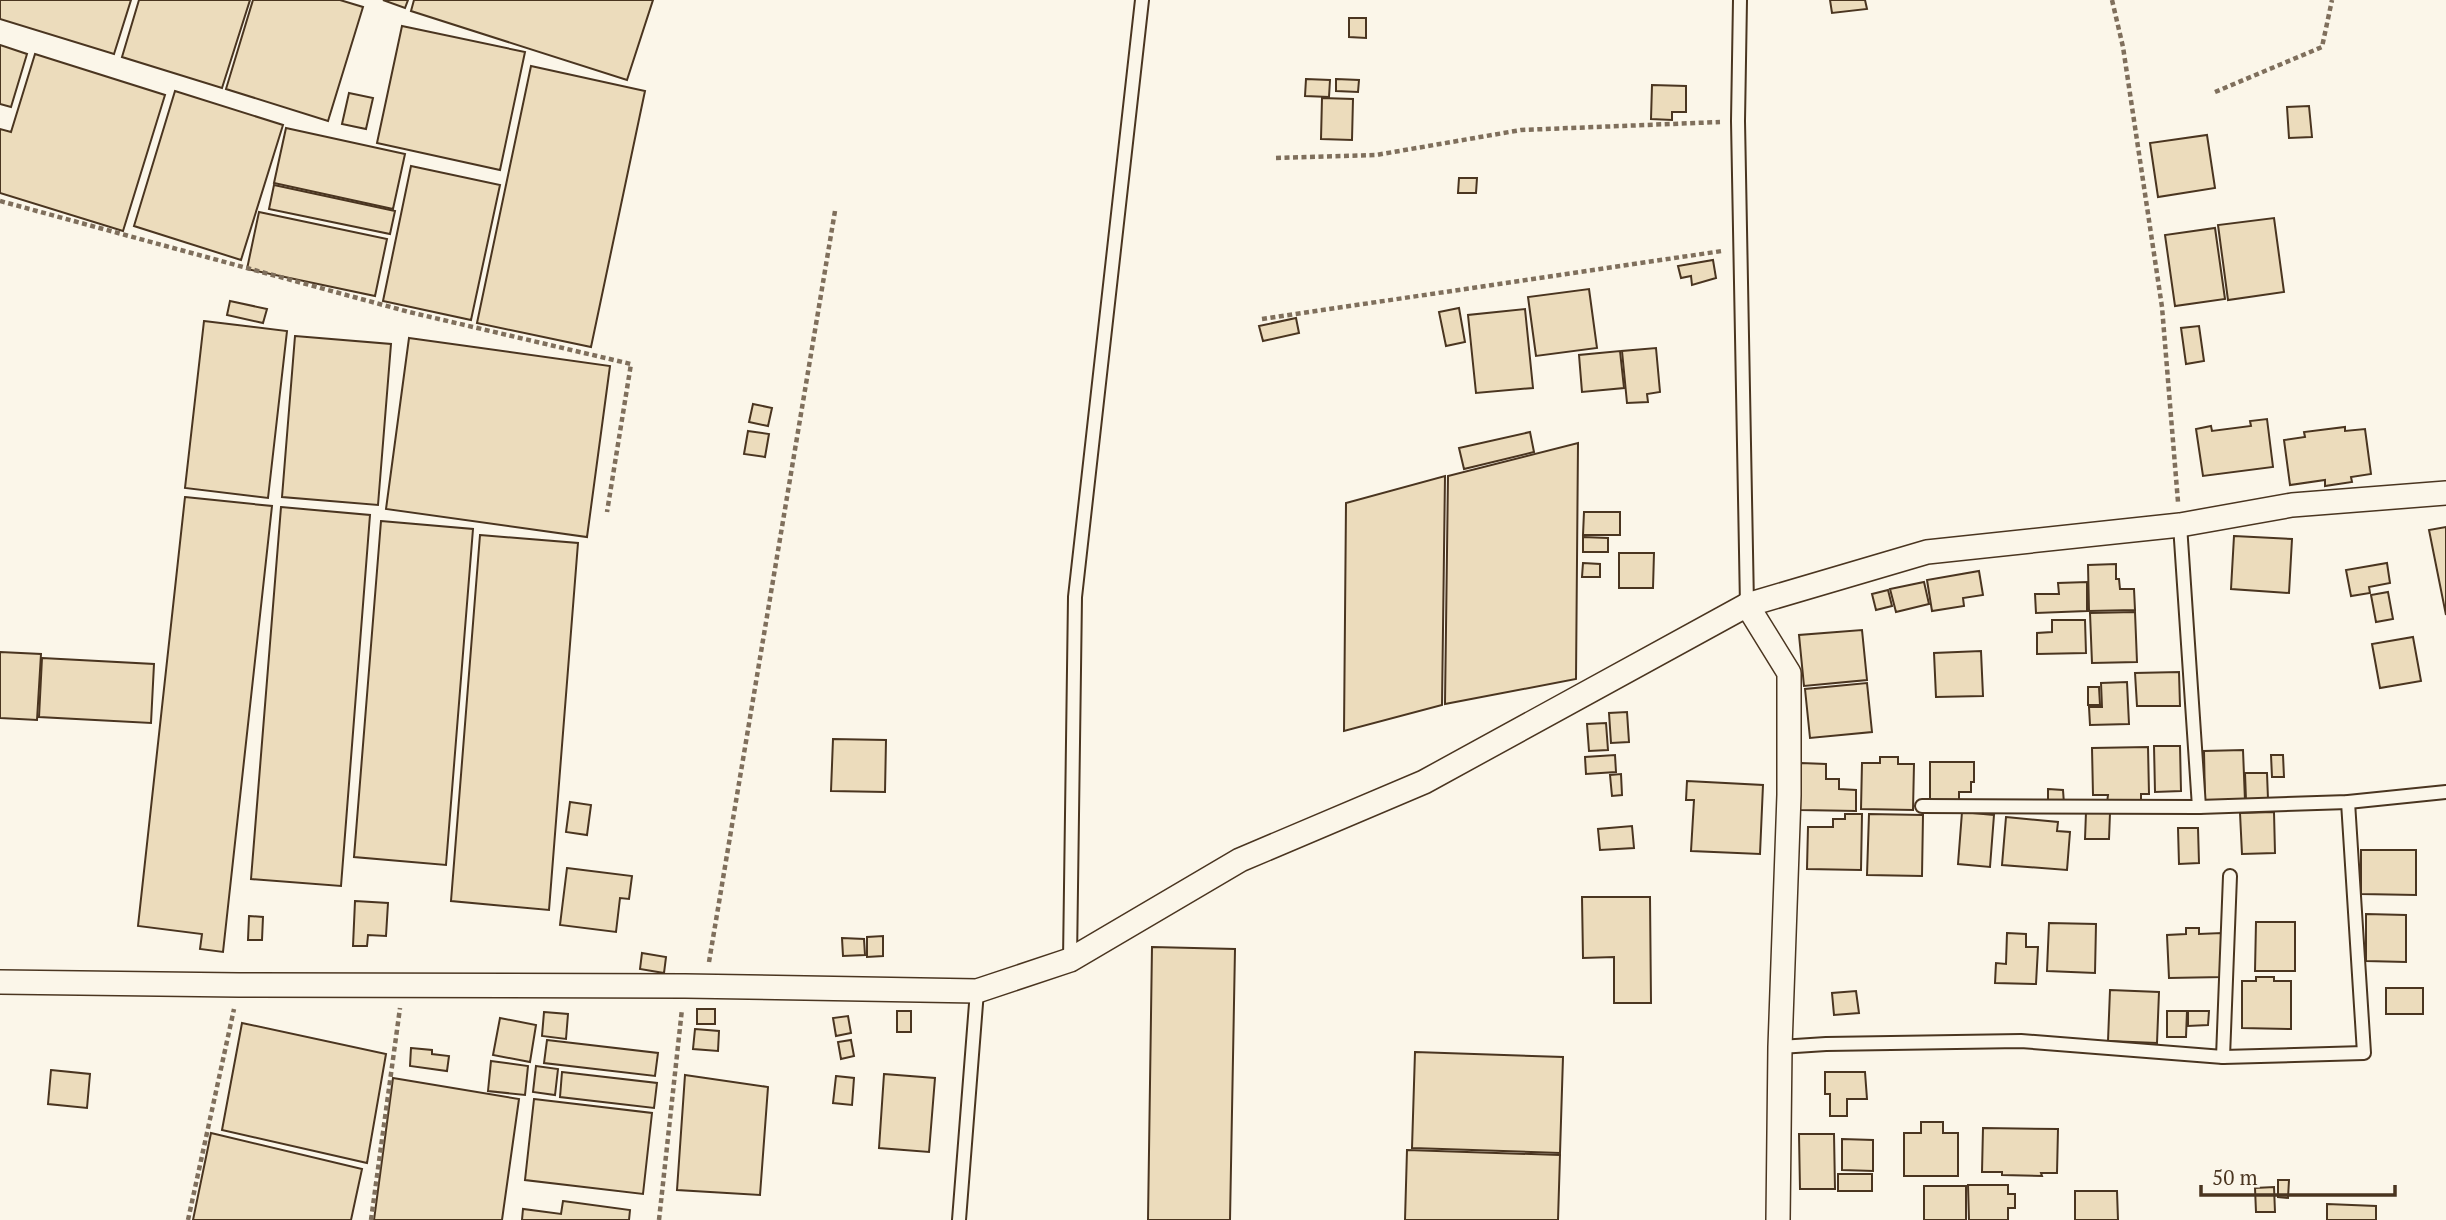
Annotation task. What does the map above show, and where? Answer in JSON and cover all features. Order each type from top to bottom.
[{"type":"street","points":[[0,982],[977,990],[1070,960],[1240,860],[1424,782],[1747,605],[1927,552],[2180,525],[2292,505],[2446,493]]},
{"type":"street","points":[[1747,605],[1789,673],[1780,1047],[1779,1220]]},
{"type":"lane","points":[[1070,960],[1074,597],[1142,0]]},
{"type":"lane","points":[[1740,0],[1738,121],[1747,605]]},
{"type":"lane","points":[[2180,525],[2199,807]]},
{"type":"lane","points":[[1922,806],[2199,807],[2348,802],[2446,792]]},
{"type":"lane","points":[[1780,1047],[2021,1041],[2222,1057],[2364,1053],[2348,802]]},
{"type":"lane","points":[[2222,1057],[2231,876]]},
{"type":"lane","points":[[959,1220],[977,990]]},
{"type":"path","points":[[2112,0],[2123,47],[2162,307],[2180,525]]},
{"type":"path","points":[[2214,92],[2322,47],[2332,0]]},
{"type":"path","points":[[1276,158],[1376,155],[1533,129],[1738,121]]},
{"type":"path","points":[[0,201],[409,312],[631,364],[607,512]]},
{"type":"path","points":[[659,1220],[685,986],[708,967],[835,211]]},
{"type":"path","points":[[1262,319],[1740,248]]},
{"type":"path","points":[[188,1220],[239,985]]},
{"type":"path","points":[[371,1220],[403,986]]},
{"type":"building","points":[[0,0],[131,0],[114,54],[0,19]]},
{"type":"building","points":[[139,0],[250,0],[222,88],[122,57]]},
{"type":"building","points":[[253,0],[340,0],[363,7],[328,121],[226,89]]},
{"type":"building","points":[[383,0],[408,0],[405,8]]},
{"type":"building","points":[[414,0],[653,0],[627,80],[411,11]]},
{"type":"building","points":[[1830,0],[1865,0],[1867,9],[1832,13]]},
{"type":"building","points":[[1349,18],[1366,18],[1366,38],[1349,37]]},
{"type":"building","points":[[402,26],[525,52],[500,170],[377,143]]},
{"type":"building","points":[[0,45],[27,54],[11,107],[0,104]]},
{"type":"building","points":[[35,54],[165,95],[123,231],[0,193],[0,129],[11,132]]},
{"type":"building","points":[[531,66],[645,91],[591,347],[477,323]]},
{"type":"building","points":[[1306,79],[1330,80],[1329,97],[1305,96]]},
{"type":"building","points":[[1336,79],[1359,80],[1358,92],[1336,91]]},
{"type":"building","points":[[1652,85],[1686,86],[1686,112],[1672,112],[1672,120],[1651,119]]},
{"type":"building","points":[[175,91],[283,125],[241,260],[134,226]]},
{"type":"building","points":[[349,93],[373,98],[366,129],[342,124]]},
{"type":"building","points":[[1322,98],[1353,99],[1352,140],[1321,139]]},
{"type":"building","points":[[2309,106],[2312,137],[2289,138],[2287,107]]},
{"type":"building","points":[[286,128],[405,154],[393,209],[274,183]]},
{"type":"building","points":[[2207,135],[2215,188],[2158,197],[2150,143]]},
{"type":"building","points":[[411,166],[500,185],[471,320],[383,301]]},
{"type":"building","points":[[1459,178],[1477,178],[1476,193],[1458,193]]},
{"type":"building","points":[[274,185],[395,211],[390,234],[269,209]]},
{"type":"building","points":[[259,212],[387,239],[375,296],[247,269]]},
{"type":"building","points":[[2274,218],[2284,292],[2228,300],[2218,225]]},
{"type":"building","points":[[2215,228],[2225,299],[2175,306],[2165,235]]},
{"type":"building","points":[[1713,260],[1716,278],[1692,285],[1691,276],[1681,278],[1678,266]]},
{"type":"building","points":[[1589,289],[1597,348],[1536,356],[1528,297]]},
{"type":"building","points":[[230,301],[267,309],[263,323],[227,315]]},
{"type":"building","points":[[1459,308],[1465,342],[1446,346],[1439,312]]},
{"type":"building","points":[[1525,309],[1533,388],[1476,393],[1468,315]]},
{"type":"building","points":[[1296,318],[1299,333],[1263,341],[1259,326]]},
{"type":"building","points":[[204,321],[287,331],[268,498],[185,488]]},
{"type":"building","points":[[2199,326],[2204,361],[2186,364],[2181,328]]},
{"type":"building","points":[[295,336],[391,344],[378,505],[282,497]]},
{"type":"building","points":[[409,338],[610,366],[587,537],[386,509]]},
{"type":"building","points":[[1656,348],[1660,392],[1647,394],[1648,402],[1627,403],[1622,351]]},
{"type":"building","points":[[1620,351],[1624,388],[1582,392],[1579,355]]},
{"type":"building","points":[[753,404],[772,408],[768,426],[749,422]]},
{"type":"building","points":[[2267,419],[2273,467],[2203,476],[2196,429],[2211,426],[2212,431],[2251,426],[2250,421]]},
{"type":"building","points":[[2345,427],[2345,431],[2365,429],[2371,474],[2351,477],[2352,482],[2325,486],[2325,480],[2290,485],[2284,440],[2305,437],[2304,432]]},
{"type":"building","points":[[748,431],[769,434],[765,457],[744,454]]},
{"type":"building","points":[[1530,432],[1534,452],[1464,469],[1459,448]]},
{"type":"building","points":[[1578,443],[1576,679],[1445,704],[1448,476]]},
{"type":"building","points":[[1445,476],[1442,705],[1344,731],[1346,503]]},
{"type":"building","points":[[185,497],[272,506],[223,952],[200,949],[202,934],[138,926]]},
{"type":"building","points":[[281,507],[370,515],[341,886],[251,879]]},
{"type":"building","points":[[1584,512],[1620,512],[1620,535],[1583,535]]},
{"type":"building","points":[[381,521],[473,529],[446,865],[354,857]]},
{"type":"building","points":[[2446,527],[2446,615],[2429,530]]},
{"type":"building","points":[[480,535],[578,543],[549,910],[451,901]]},
{"type":"building","points":[[2234,536],[2292,539],[2289,593],[2231,589]]},
{"type":"building","points":[[1583,537],[1608,538],[1608,552],[1583,552]]},
{"type":"building","points":[[1619,553],[1654,553],[1653,588],[1619,588]]},
{"type":"building","points":[[1583,563],[1600,564],[1600,577],[1582,577]]},
{"type":"building","points":[[2387,563],[2390,583],[2369,587],[2370,593],[2351,596],[2346,570]]},
{"type":"building","points":[[2116,564],[2116,579],[2119,579],[2120,589],[2134,589],[2135,610],[2089,611],[2088,565]]},
{"type":"building","points":[[1979,571],[1983,595],[1963,598],[1964,606],[1932,611],[1927,580]]},
{"type":"building","points":[[1924,582],[1929,604],[1896,612],[1890,589]]},
{"type":"building","points":[[2087,582],[2087,611],[2036,613],[2035,594],[2059,594],[2058,583]]},
{"type":"building","points":[[1888,590],[1892,606],[1876,610],[1872,594]]},
{"type":"building","points":[[2388,592],[2393,619],[2376,622],[2371,595]]},
{"type":"building","points":[[2135,612],[2137,662],[2092,663],[2090,613]]},
{"type":"building","points":[[2052,620],[2085,620],[2086,653],[2037,654],[2037,633],[2052,632]]},
{"type":"building","points":[[1862,630],[1867,680],[1804,686],[1799,635]]},
{"type":"building","points":[[2413,637],[2421,681],[2380,688],[2372,644]]},
{"type":"building","points":[[1981,651],[1983,696],[1936,697],[1934,653]]},
{"type":"building","points":[[0,652],[41,654],[37,720],[0,718]]},
{"type":"building","points":[[42,658],[154,664],[151,723],[39,717]]},
{"type":"building","points":[[2179,672],[2180,706],[2137,706],[2135,673]]},
{"type":"building","points":[[2127,682],[2129,724],[2090,725],[2089,707],[2102,707],[2101,683]]},
{"type":"building","points":[[1867,683],[1872,732],[1810,738],[1805,689]]},
{"type":"building","points":[[2088,687],[2099,687],[2100,705],[2088,705]]},
{"type":"building","points":[[1627,712],[1629,742],[1611,743],[1609,713]]},
{"type":"building","points":[[1606,723],[1608,750],[1589,751],[1587,724]]},
{"type":"building","points":[[833,739],[886,740],[885,792],[831,791]]},
{"type":"building","points":[[2154,746],[2180,746],[2181,791],[2155,792]]},
{"type":"building","points":[[2148,747],[2149,794],[2141,794],[2141,802],[2107,803],[2108,795],[2093,795],[2092,748]]},
{"type":"building","points":[[2243,750],[2245,801],[2205,802],[2204,751]]},
{"type":"building","points":[[1615,755],[1616,772],[1586,774],[1585,757]]},
{"type":"building","points":[[2271,755],[2283,755],[2284,777],[2272,777]]},
{"type":"building","points":[[1880,757],[1898,757],[1898,764],[1914,764],[1913,810],[1861,809],[1862,763],[1880,763]]},
{"type":"building","points":[[1930,762],[1974,762],[1971,792],[1959,792],[1959,802],[1930,802]]},
{"type":"building","points":[[1801,763],[1826,764],[1826,779],[1839,779],[1839,789],[1856,790],[1856,811],[1800,810]]},
{"type":"building","points":[[2245,773],[2267,773],[2268,799],[2246,800]]},
{"type":"building","points":[[1621,774],[1622,795],[1612,796],[1610,775]]},
{"type":"building","points":[[1687,781],[1763,785],[1760,854],[1691,851],[1694,800],[1686,800]]},
{"type":"building","points":[[2048,789],[2063,790],[2064,804],[2048,804]]},
{"type":"building","points":[[570,802],[591,805],[587,835],[566,832]]},
{"type":"building","points":[[1962,812],[1994,815],[1990,867],[1958,864]]},
{"type":"building","points":[[2086,812],[2110,813],[2109,839],[2085,839]]},
{"type":"building","points":[[2274,812],[2275,853],[2242,854],[2240,813]]},
{"type":"building","points":[[1845,814],[1862,814],[1861,870],[1807,869],[1808,827],[1833,827],[1833,819],[1845,819]]},
{"type":"building","points":[[1869,814],[1923,815],[1922,876],[1867,875]]},
{"type":"building","points":[[2006,817],[2058,822],[2057,831],[2070,832],[2067,870],[2002,865]]},
{"type":"building","points":[[1632,826],[1634,848],[1600,850],[1598,829]]},
{"type":"building","points":[[2178,828],[2198,828],[2199,863],[2179,864]]},
{"type":"building","points":[[2361,850],[2416,850],[2416,895],[2361,894]]},
{"type":"building","points":[[567,868],[632,876],[629,899],[620,898],[616,932],[560,925]]},
{"type":"building","points":[[1582,897],[1650,897],[1651,1003],[1614,1003],[1614,957],[1583,958]]},
{"type":"building","points":[[355,901],[388,903],[386,936],[368,935],[367,946],[353,946]]},
{"type":"building","points":[[2366,914],[2406,915],[2406,962],[2366,961]]},
{"type":"building","points":[[249,916],[263,917],[262,940],[248,940]]},
{"type":"building","points":[[2256,922],[2295,922],[2295,971],[2255,971]]},
{"type":"building","points":[[2049,923],[2096,924],[2095,973],[2047,971]]},
{"type":"building","points":[[2186,928],[2199,928],[2199,934],[2222,933],[2223,977],[2169,978],[2167,935],[2186,934]]},
{"type":"building","points":[[2007,933],[2026,934],[2026,947],[2038,947],[2036,984],[1995,983],[1996,963],[2006,964]]},
{"type":"building","points":[[883,936],[883,956],[867,957],[867,937]]},
{"type":"building","points":[[842,938],[864,939],[865,955],[843,956]]},
{"type":"building","points":[[1152,947],[1235,949],[1230,1220],[1148,1220]]},
{"type":"building","points":[[642,953],[666,957],[664,973],[640,969]]},
{"type":"building","points":[[2256,977],[2291,981],[2291,1029],[2242,1028],[2242,981],[2256,981]]},
{"type":"building","points":[[2386,988],[2423,988],[2423,1014],[2386,1014]]},
{"type":"building","points":[[2110,990],[2159,992],[2157,1043],[2108,1041]]},
{"type":"building","points":[[1856,991],[1859,1013],[1834,1015],[1832,993]]},
{"type":"building","points":[[697,1009],[715,1009],[715,1024],[697,1024]]},
{"type":"building","points":[[897,1011],[911,1011],[911,1032],[897,1032]]},
{"type":"building","points":[[2167,1011],[2187,1011],[2186,1037],[2167,1037]]},
{"type":"building","points":[[2188,1011],[2209,1011],[2208,1025],[2188,1026]]},
{"type":"building","points":[[544,1012],[568,1014],[566,1039],[542,1036]]},
{"type":"building","points":[[848,1016],[851,1033],[836,1036],[833,1018]]},
{"type":"building","points":[[500,1018],[536,1025],[530,1062],[493,1055]]},
{"type":"building","points":[[242,1023],[386,1054],[367,1163],[222,1130]]},
{"type":"building","points":[[695,1029],[719,1031],[718,1051],[693,1049]]},
{"type":"building","points":[[547,1040],[658,1053],[655,1076],[544,1063]]},
{"type":"building","points":[[851,1040],[854,1056],[841,1059],[838,1042]]},
{"type":"building","points":[[411,1048],[432,1050],[432,1054],[449,1056],[447,1071],[410,1066]]},
{"type":"building","points":[[1415,1052],[1563,1057],[1560,1153],[1412,1148]]},
{"type":"building","points":[[491,1061],[528,1066],[525,1095],[488,1091]]},
{"type":"building","points":[[536,1066],[558,1069],[555,1095],[533,1092]]},
{"type":"building","points":[[51,1070],[90,1074],[87,1108],[48,1104]]},
{"type":"building","points":[[562,1072],[657,1083],[654,1108],[560,1097]]},
{"type":"building","points":[[1825,1072],[1865,1072],[1867,1099],[1847,1099],[1847,1116],[1830,1116],[1830,1094],[1825,1094]]},
{"type":"building","points":[[884,1074],[935,1078],[929,1152],[879,1148]]},
{"type":"building","points":[[685,1075],[768,1087],[760,1195],[677,1190]]},
{"type":"building","points":[[836,1076],[854,1078],[852,1105],[833,1103]]},
{"type":"building","points":[[393,1078],[519,1099],[502,1220],[374,1220]]},
{"type":"building","points":[[534,1099],[652,1113],[643,1194],[525,1180]]},
{"type":"building","points":[[1921,1122],[1943,1122],[1943,1133],[1958,1133],[1958,1176],[1904,1176],[1904,1133],[1921,1133]]},
{"type":"building","points":[[1983,1128],[2058,1129],[2057,1173],[2041,1173],[2042,1176],[1982,1172]]},
{"type":"building","points":[[211,1133],[362,1169],[351,1220],[193,1220]]},
{"type":"building","points":[[1799,1134],[1834,1134],[1835,1189],[1800,1189]]},
{"type":"building","points":[[1842,1139],[1873,1140],[1873,1171],[1842,1170]]},
{"type":"building","points":[[1407,1150],[1560,1155],[1558,1220],[1405,1220]]},
{"type":"building","points":[[1838,1174],[1872,1174],[1872,1191],[1838,1191]]},
{"type":"building","points":[[2278,1180],[2289,1180],[2288,1198],[2278,1197]]},
{"type":"building","points":[[1968,1185],[2008,1185],[2008,1194],[2015,1194],[2015,1208],[2008,1208],[2008,1220],[1969,1220]]},
{"type":"building","points":[[1924,1186],[1966,1186],[1966,1220],[1924,1220]]},
{"type":"building","points":[[2274,1187],[2275,1212],[2256,1212],[2255,1188]]},
{"type":"building","points":[[2075,1191],[2117,1191],[2118,1220],[2075,1220]]},
{"type":"building","points":[[563,1201],[630,1210],[629,1220],[522,1220],[523,1209],[561,1214]]},
{"type":"building","points":[[2327,1204],[2376,1206],[2376,1220],[2327,1220]]}]
